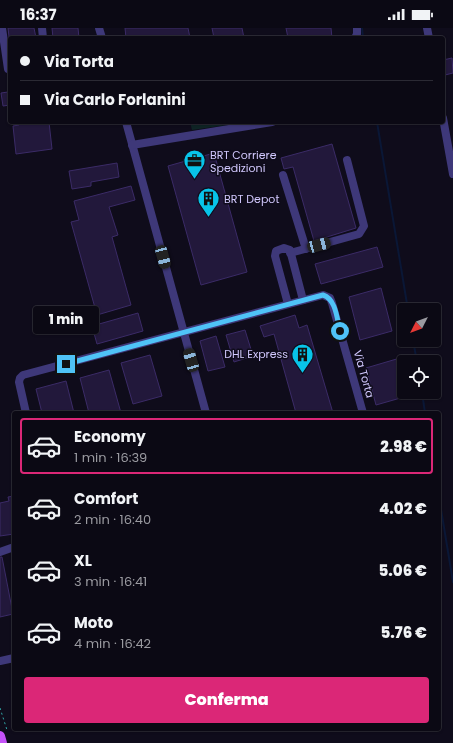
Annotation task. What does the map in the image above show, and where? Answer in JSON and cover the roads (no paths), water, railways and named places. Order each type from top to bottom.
[{"type":"street","points":[[2,28],[8,69]]},
{"type":"street","points":[[127,124],[205,411]]},
{"type":"street","points":[[132,145],[260,124]]},
{"type":"street","points":[[444,124],[453,174]]},
{"type":"street","points":[[290,253],[359,234],[364,226],[347,160]]},
{"type":"street","points":[[283,174],[306,249]]},
{"type":"street","points":[[26,411],[19,382],[23,375],[303,300],[290,250],[284,248],[276,251],[275,256],[288,304]]},
{"type":"street","name":"Via Torta","points":[[303,300],[323,295],[328,296],[332,303],[362,411]]},
{"type":"street","points":[[0,552],[12,548]]},
{"type":"street","points":[[0,661],[12,658]]},
{"type":"waterway","points":[[362,28],[363,36]]},
{"type":"waterway","points":[[377,124],[407,303]]},
{"type":"waterway","points":[[414,347],[416,355]]},
{"type":"waterway","points":[[423,399],[425,411]]},
{"type":"waterway","points":[[441,509],[453,582]]},
{"type":"place","name":"BRT Corriere Spedizioni","points":[[195,180]]},
{"type":"place","name":"BRT Depot","points":[[208,218]]},
{"type":"place","name":"DHL Express","points":[[303,374]]}]
